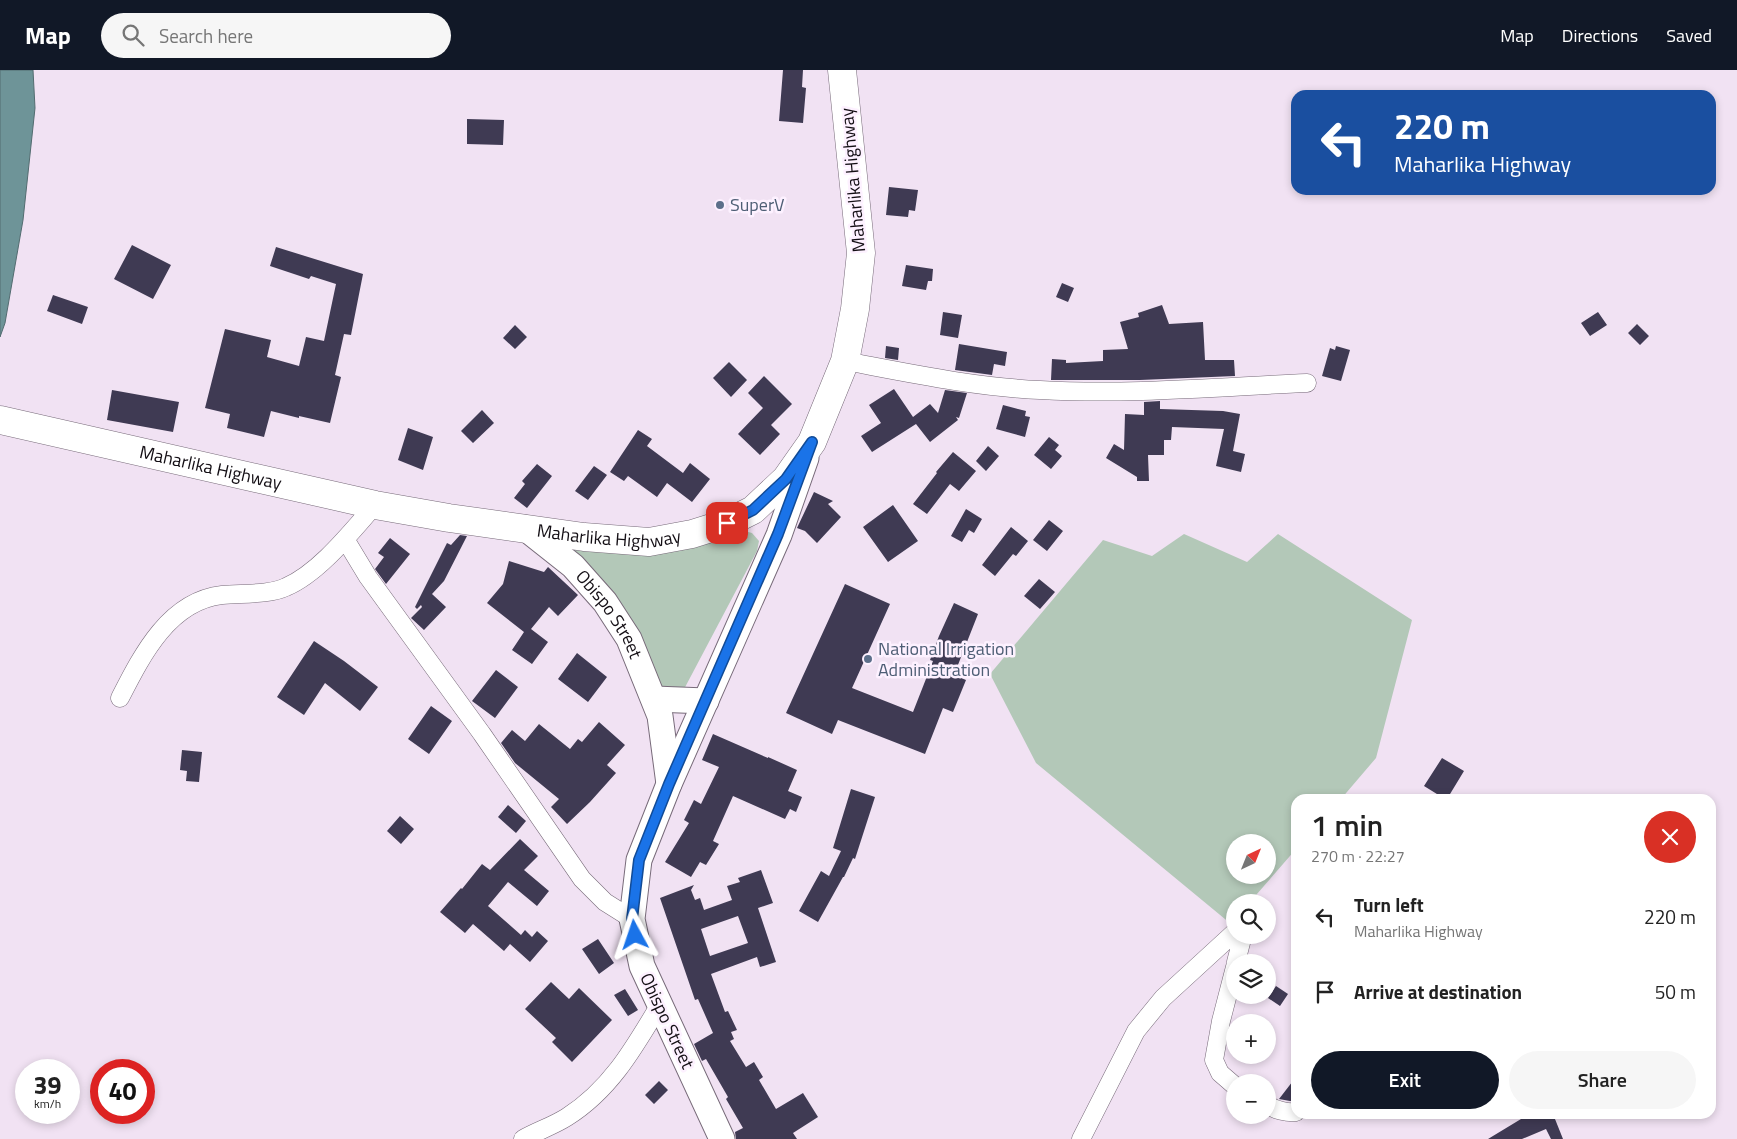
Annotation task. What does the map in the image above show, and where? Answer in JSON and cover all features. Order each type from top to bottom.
[{"type":"highway","name":"Maharlika Highway","points":[[0,420],[375,505],[449,518],[584,537],[649,542],[692,534],[727,523],[753,510],[786,479],[812,442],[844,361],[855,309],[861,253],[842,70]]},
{"type":"street","points":[[844,361],[951,381],[1040,390],[1144,390],[1307,383]]},
{"type":"street","name":"Obispo Street","points":[[722,1139],[642,966],[632,919],[639,860],[669,784],[778,534],[812,442]]},
{"type":"street","points":[[120,698],[152,642],[175,616],[199,601],[220,595],[264,592],[286,588],[311,572],[345,539],[375,505]]},
{"type":"street","name":"Obispo Street","points":[[526,528],[573,566],[605,602],[629,638],[660,716],[669,784]]},
{"type":"street","points":[[345,539],[368,577],[476,726],[582,879],[605,902],[632,919]]},
{"type":"street","points":[[654,699],[706,701]]},
{"type":"street","points":[[1081,1139],[1136,1031],[1163,998],[1226,940]]},
{"type":"street","points":[[1226,1002],[1214,1060],[1220,1073],[1226,1078]]},
{"type":"street","points":[[522,1139],[567,1117],[597,1093],[623,1064],[659,1006]]},
{"type":"street","points":[[1276,1109],[1291,1112]]},
{"type":"shaded area","points":[[0,70],[33,70],[35,108],[23,220],[5,323],[0,337]]},
{"type":"shaded area","points":[[741,530],[752,533],[759,541],[757,551],[682,693],[660,693],[572,553],[576,548],[615,553],[653,554]]},
{"type":"shaded area","points":[[1184,534],[1247,562],[1278,534],[1412,620],[1376,758],[1345,794],[1291,794],[1291,855],[1276,872],[1276,834],[1226,834],[1226,884],[1266,884],[1257,894],[1226,894],[1226,920],[1036,763],[990,674],[1103,540],[1152,556]]},
{"type":"building","points":[[783,70],[803,70],[802,87],[806,88],[803,123],[779,121]]},
{"type":"building","points":[[467,119],[504,120],[503,145],[467,144]]},
{"type":"building","points":[[889,187],[918,190],[915,211],[909,210],[908,217],[886,215]]},
{"type":"building","points":[[132,245],[171,265],[153,299],[114,279]]},
{"type":"building","points":[[276,247],[363,274],[351,335],[344,334],[335,375],[341,377],[330,423],[271,411],[264,437],[227,428],[230,414],[205,408],[225,329],[271,340],[267,357],[299,366],[306,337],[324,341],[336,284],[311,276],[309,279],[270,266]]},
{"type":"building","points":[[906,265],[933,269],[932,281],[928,281],[926,290],[902,286]]},
{"type":"building","points":[[1062,283],[1074,288],[1068,302],[1056,297]]},
{"type":"building","points":[[53,295],[88,307],[82,324],[47,311]]},
{"type":"building","points":[[1162,305],[1169,324],[1203,322],[1205,360],[1234,360],[1235,376],[1140,380],[1051,380],[1052,359],[1066,360],[1066,363],[1103,361],[1103,350],[1128,349],[1120,322],[1139,317],[1138,313]]},
{"type":"building","points":[[943,312],[962,315],[958,338],[940,335]]},
{"type":"building","points":[[1598,312],[1607,325],[1590,336],[1581,323]]},
{"type":"building","points":[[1637,324],[1649,336],[1640,345],[1628,333]]},
{"type":"building","points":[[515,325],[527,337],[515,349],[503,338]]},
{"type":"building","points":[[959,344],[1007,352],[1005,366],[994,364],[992,375],[955,370]]},
{"type":"building","points":[[886,346],[899,348],[898,360],[885,358]]},
{"type":"building","points":[[1336,346],[1350,350],[1341,381],[1322,376],[1330,348],[1335,350]]},
{"type":"building","points":[[729,362],[747,380],[731,397],[713,378]]},
{"type":"building","points":[[764,376],[792,404],[771,425],[780,434],[760,455],[738,434],[763,408],[748,393]]},
{"type":"building","points":[[894,389],[913,417],[930,404],[938,413],[945,390],[967,393],[959,418],[956,417],[958,420],[930,442],[916,424],[872,452],[861,436],[881,423],[869,405]]},
{"type":"building","points":[[112,390],[179,402],[173,432],[107,420]]},
{"type":"building","points":[[1160,401],[1160,409],[1223,411],[1240,414],[1233,451],[1245,454],[1241,472],[1216,466],[1224,429],[1172,427],[1171,440],[1164,440],[1164,455],[1148,455],[1149,481],[1137,481],[1137,477],[1106,458],[1114,444],[1124,450],[1125,414],[1144,415],[1144,402]]},
{"type":"building","points":[[1003,405],[1026,411],[1025,416],[1030,417],[1025,437],[996,429]]},
{"type":"building","points":[[482,410],[494,423],[473,443],[461,431]]},
{"type":"building","points":[[408,428],[433,437],[423,470],[398,460]]},
{"type":"building","points":[[638,430],[652,439],[647,446],[683,473],[690,463],[710,479],[692,502],[667,483],[657,497],[628,476],[624,481],[610,472]]},
{"type":"building","points":[[1049,437],[1059,445],[1055,450],[1062,456],[1051,469],[1034,455]]},
{"type":"building","points":[[988,446],[999,456],[986,471],[976,461]]},
{"type":"building","points":[[953,452],[976,471],[959,491],[950,484],[927,514],[913,504]]},
{"type":"building","points":[[537,464],[552,476],[527,508],[514,498],[525,484],[522,481]]},
{"type":"building","points":[[594,466],[607,475],[588,500],[575,491]]},
{"type":"building","points":[[814,492],[833,501],[828,504],[841,517],[817,543],[805,531],[797,528]]},
{"type":"building","points":[[893,505],[918,541],[888,562],[863,527]]},
{"type":"building","points":[[966,509],[982,519],[974,533],[969,530],[962,542],[951,536]]},
{"type":"building","points":[[1049,520],[1063,531],[1047,551],[1033,540]]},
{"type":"building","points":[[1011,527],[1028,541],[1016,556],[1013,554],[995,576],[982,565]]},
{"type":"building","points":[[460,535],[467,536],[444,581],[432,594],[446,607],[424,630],[411,618],[422,607],[421,605],[417,609],[415,607],[447,543],[451,545]]},
{"type":"building","points":[[390,538],[410,554],[386,584],[375,569],[384,557],[378,553]]},
{"type":"building","points":[[509,561],[544,572],[548,567],[578,595],[558,616],[549,607],[531,629],[548,642],[532,664],[512,650],[524,632],[487,603],[503,584]]},
{"type":"building","points":[[1039,579],[1055,592],[1040,609],[1024,596]]},
{"type":"building","points":[[845,584],[890,604],[852,688],[913,712],[933,661],[930,660],[939,636],[954,603],[978,614],[954,675],[966,680],[953,712],[943,708],[925,754],[838,720],[832,734],[786,713]]},
{"type":"building","points":[[314,641],[378,687],[360,711],[325,683],[304,715],[277,697]]},
{"type":"building","points":[[577,653],[607,677],[588,702],[558,679]]},
{"type":"building","points":[[496,670],[518,687],[495,718],[472,701]]},
{"type":"building","points":[[431,706],[452,721],[429,754],[408,739]]},
{"type":"building","points":[[599,722],[625,745],[607,765],[616,773],[567,824],[551,807],[559,799],[515,763],[501,743],[512,730],[525,741],[539,724],[570,749],[578,739],[582,742]]},
{"type":"building","points":[[713,734],[797,770],[788,791],[802,797],[796,812],[790,809],[785,819],[733,796],[713,841],[719,844],[706,865],[700,862],[691,877],[665,862],[689,823],[684,820],[694,800],[701,804],[719,767],[702,760]]},
{"type":"building","points":[[182,750],[202,752],[199,782],[186,781],[187,771],[180,770]]},
{"type":"building","points":[[1442,758],[1464,771],[1450,794],[1437,794],[1424,786]]},
{"type":"building","points":[[851,789],[875,797],[855,859],[853,858],[818,922],[799,911],[821,871],[829,876],[841,851],[833,848]]},
{"type":"building","points":[[508,805],[526,821],[516,833],[498,817]]},
{"type":"building","points":[[400,816],[414,829],[401,844],[387,831]]},
{"type":"building","points":[[520,839],[538,856],[524,870],[549,891],[537,906],[508,882],[488,906],[521,935],[525,930],[532,937],[537,931],[548,941],[530,962],[510,944],[504,951],[473,924],[465,933],[440,912],[482,864],[490,870]]},
{"type":"building","points":[[761,870],[773,903],[758,908],[776,962],[760,967],[757,957],[711,974],[725,1012],[728,1011],[737,1030],[731,1032],[734,1039],[730,1041],[746,1067],[754,1062],[763,1077],[759,1080],[776,1109],[803,1093],[818,1117],[793,1133],[797,1139],[736,1139],[735,1132],[743,1128],[706,1059],[702,1061],[694,1044],[713,1033],[698,999],[695,1000],[660,898],[694,885],[691,890],[695,900],[700,898],[704,910],[732,900],[727,886],[740,882],[738,878]],"holes":[[[738,916],[748,943],[710,956],[701,929]]]},
{"type":"building","points":[[598,939],[614,963],[599,974],[582,949]]},
{"type":"building","points":[[551,982],[569,999],[579,988],[612,1020],[572,1062],[552,1042],[556,1038],[525,1009]]},
{"type":"building","points":[[1276,986],[1288,994],[1280,1006],[1276,1003]]},
{"type":"building","points":[[625,989],[638,1010],[628,1016],[614,995]]},
{"type":"building","points":[[659,1081],[668,1090],[654,1104],[645,1095]]},
{"type":"building","points":[[1291,1083],[1291,1101],[1279,1099]]},
{"type":"building","points":[[1521,1119],[1555,1119],[1563,1139],[1551,1139],[1546,1129],[1522,1139],[1488,1139]]},
{"type":"place","name":"SuperV","points":[[720,205]]},
{"type":"place","name":"National Irrigation Administration","points":[[868,659]]},
{"type":"route","points":[[635,935],[632,919],[639,860],[669,784],[778,534],[812,442],[786,479],[753,510],[727,523]]}]
